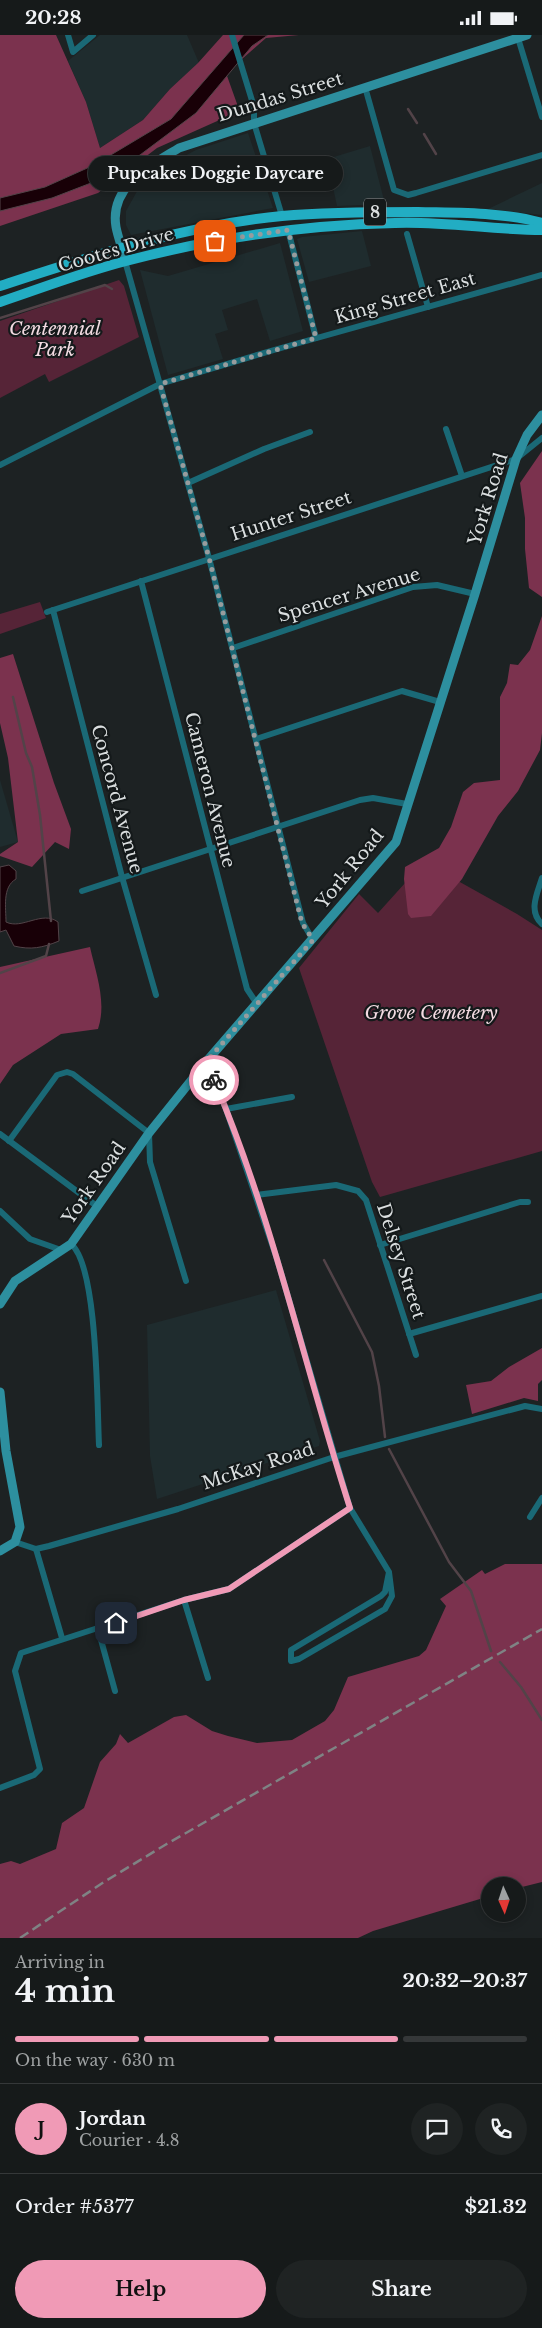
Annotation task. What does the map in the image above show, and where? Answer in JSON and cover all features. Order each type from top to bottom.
[{"type":"main road","name":"Cootes Drive","points":[[0,286],[122,247],[208,228],[282,216],[435,213],[531,220],[542,223]]},
{"type":"main road","points":[[261,234],[282,216]]},
{"type":"main road","name":"Cootes Drive","points":[[0,302],[125,261],[288,230],[395,223],[460,224],[542,230]]},
{"type":"street","points":[[68,35],[73,52],[93,35]]},
{"type":"street","points":[[232,35],[254,107],[254,123],[282,216]]},
{"type":"street","name":"Dundas Street","points":[[125,261],[116,225],[119,198],[124,189],[138,174],[179,148],[527,35]]},
{"type":"street","points":[[518,38],[542,117]]},
{"type":"street","points":[[366,87],[394,190],[399,193],[416,193],[542,155]]},
{"type":"street","points":[[288,230],[316,338]]},
{"type":"street","points":[[407,234],[428,307]]},
{"type":"street","points":[[125,261],[209,558],[302,923],[313,940]]},
{"type":"street","name":"King Street East","points":[[0,465],[160,384],[542,275]]},
{"type":"street","name":"York Road","points":[[0,1304],[15,1281],[71,1244],[149,1133],[206,1062],[390,851],[400,832],[440,701],[476,595],[516,459],[528,435],[542,415]]},
{"type":"street","points":[[446,429],[462,476]]},
{"type":"street","points":[[188,483],[264,449],[310,432]]},
{"type":"street","points":[[516,459],[542,438]]},
{"type":"street","name":"Hunter Street","points":[[50,611],[516,459]]},
{"type":"street","name":"Cameron Avenue","points":[[141,581],[247,989],[257,1004]]},
{"type":"street","name":"Spencer Avenue","points":[[233,648],[413,587],[437,585],[476,595]]},
{"type":"street","name":"Concord Avenue","points":[[50,611],[156,995]]},
{"type":"street","points":[[256,739],[402,691],[440,701]]},
{"type":"street","points":[[82,891],[278,825],[373,798],[407,804]]},
{"type":"street","points":[[542,878],[534,904],[536,919],[542,924]]},
{"type":"street","points":[[206,1062],[226,1109],[277,1259],[350,1508],[389,1573],[392,1596],[385,1609],[299,1659],[291,1661],[291,1650],[381,1597],[385,1592],[389,1573]]},
{"type":"street","points":[[9,1141],[61,1072],[73,1074],[149,1133],[150,1162],[186,1281]]},
{"type":"street","points":[[226,1109],[292,1097]]},
{"type":"street","points":[[0,1134],[98,1207]]},
{"type":"street","name":"Delsey Street","points":[[256,1195],[336,1185],[346,1186],[358,1191],[366,1200],[416,1355]]},
{"type":"street","points":[[380,1245],[528,1202]]},
{"type":"street","points":[[0,1211],[30,1239],[61,1250]]},
{"type":"street","points":[[71,1244],[77,1249],[83,1264],[91,1310],[99,1445]]},
{"type":"street","points":[[409,1334],[542,1296]]},
{"type":"street","points":[[0,1392],[6,1451],[20,1527],[15,1542],[0,1551]]},
{"type":"street","name":"McKay Road","points":[[36,1549],[178,1509],[334,1457],[525,1406],[542,1409]]},
{"type":"street","points":[[530,1517],[542,1498]]},
{"type":"street","points":[[0,1787],[34,1775],[40,1769],[15,1671],[21,1653],[62,1638],[98,1629],[184,1600],[229,1589],[350,1508]]},
{"type":"street","points":[[15,1542],[36,1549],[62,1638]]},
{"type":"street","points":[[184,1600],[208,1678]]},
{"type":"street","points":[[98,1629],[115,1691]]},
{"type":"shaded area","points":[[0,35],[56,35],[86,102],[100,148],[143,120],[170,89],[198,63],[223,35],[299,35],[266,38],[226,73],[241,115],[224,118],[157,148],[98,193],[0,226]]},
{"type":"shaded area","points":[[100,35],[187,35],[199,63],[170,89],[143,120],[100,148],[86,102],[68,61]]},
{"type":"shaded area","points":[[244,35],[268,35],[252,46],[196,113],[140,155],[91,183],[52,198],[0,211],[0,198],[45,187],[94,165],[171,119]]},
{"type":"shaded area","points":[[248,133],[273,208],[131,235],[126,225],[126,211],[140,186],[175,161],[196,150]]},
{"type":"shaded area","points":[[370,146],[385,204],[337,206],[327,159]]},
{"type":"shaded area","points":[[542,183],[542,215],[488,209]]},
{"type":"shaded area","points":[[362,231],[371,266],[309,282],[297,239]]},
{"type":"shaded area","points":[[280,243],[303,331],[270,341],[257,299],[222,310],[228,330],[215,334],[223,359],[168,375],[140,270],[168,276]]},
{"type":"shaded area","points":[[542,451],[542,597],[529,588],[525,549],[525,518],[520,483]]},
{"type":"shaded area","points":[[542,616],[542,733],[540,750],[518,791],[498,816],[462,879],[431,916],[411,918],[408,914],[404,879],[405,867],[439,848],[451,827],[463,792],[474,783],[500,780],[500,697],[507,683],[510,664],[518,665],[530,650]]},
{"type":"shaded area","points":[[13,654],[54,783],[71,829],[69,849],[55,842],[32,867],[0,856],[0,854],[18,842],[8,758],[0,723],[0,658]]},
{"type":"shaded area","points":[[0,780],[18,842],[0,847]]},
{"type":"shaded area","points":[[9,865],[16,871],[16,879],[7,892],[5,904],[6,922],[19,924],[45,918],[52,919],[58,922],[59,941],[36,948],[26,948],[14,946],[6,930],[0,932],[0,867]]},
{"type":"shaded area","points":[[90,947],[101,998],[98,1029],[61,1034],[13,1065],[0,1084],[0,967]]},
{"type":"shaded area","points":[[276,1290],[320,1441],[319,1446],[157,1499],[150,1456],[147,1325]]},
{"type":"shaded area","points":[[542,1348],[542,1380],[538,1384],[538,1401],[524,1398],[472,1414],[466,1385],[491,1381],[509,1367]]},
{"type":"shaded area","points":[[505,1564],[542,1564],[542,1882],[526,1886],[526,1877],[481,1877],[481,1899],[373,1931],[358,1938],[0,1938],[0,1864],[11,1861],[20,1864],[56,1849],[62,1823],[84,1808],[100,1762],[116,1744],[120,1734],[128,1743],[174,1717],[186,1715],[212,1731],[257,1743],[292,1740],[325,1721],[334,1710],[348,1677],[419,1656],[426,1650],[446,1606],[440,1599],[482,1570],[485,1574]]},
{"type":"green space","name":"Centennial Park","points":[[119,280],[124,286],[139,337],[49,382],[45,374],[0,398],[0,321]]},
{"type":"green space","points":[[40,602],[46,618],[0,634],[0,614]]},
{"type":"green space","name":"Grove Cemetery","points":[[424,862],[542,930],[542,1151],[380,1197],[372,1182],[299,968],[359,894],[378,913]]},
{"type":"waterway","points":[[408,109],[417,123]]},
{"type":"waterway","points":[[424,134],[436,154]]},
{"type":"waterway","points":[[0,318],[105,285],[112,289]]},
{"type":"waterway","points":[[13,697],[26,753],[32,767],[40,815],[51,921]]},
{"type":"waterway","points":[[0,973],[46,956],[49,944]]},
{"type":"waterway","points":[[324,1260],[372,1352],[379,1386],[385,1437]]},
{"type":"waterway","points":[[389,1449],[449,1562],[471,1591],[491,1651]]},
{"type":"waterway","points":[[500,1662],[521,1687],[542,1720]]},
{"type":"railway","points":[[20,1938],[104,1882],[165,1845],[542,1629]]},
{"type":"way so far","points":[[214,1080],[206,1062],[313,940],[302,923],[233,648],[160,384],[316,338],[288,230],[215,241]]},
{"type":"place","name":"Pupcakes Doggie Daycare","points":[[215,241]]},
{"type":"route","points":[[116,1623],[184,1600],[229,1589],[350,1508],[277,1259],[226,1109],[214,1080]]}]
